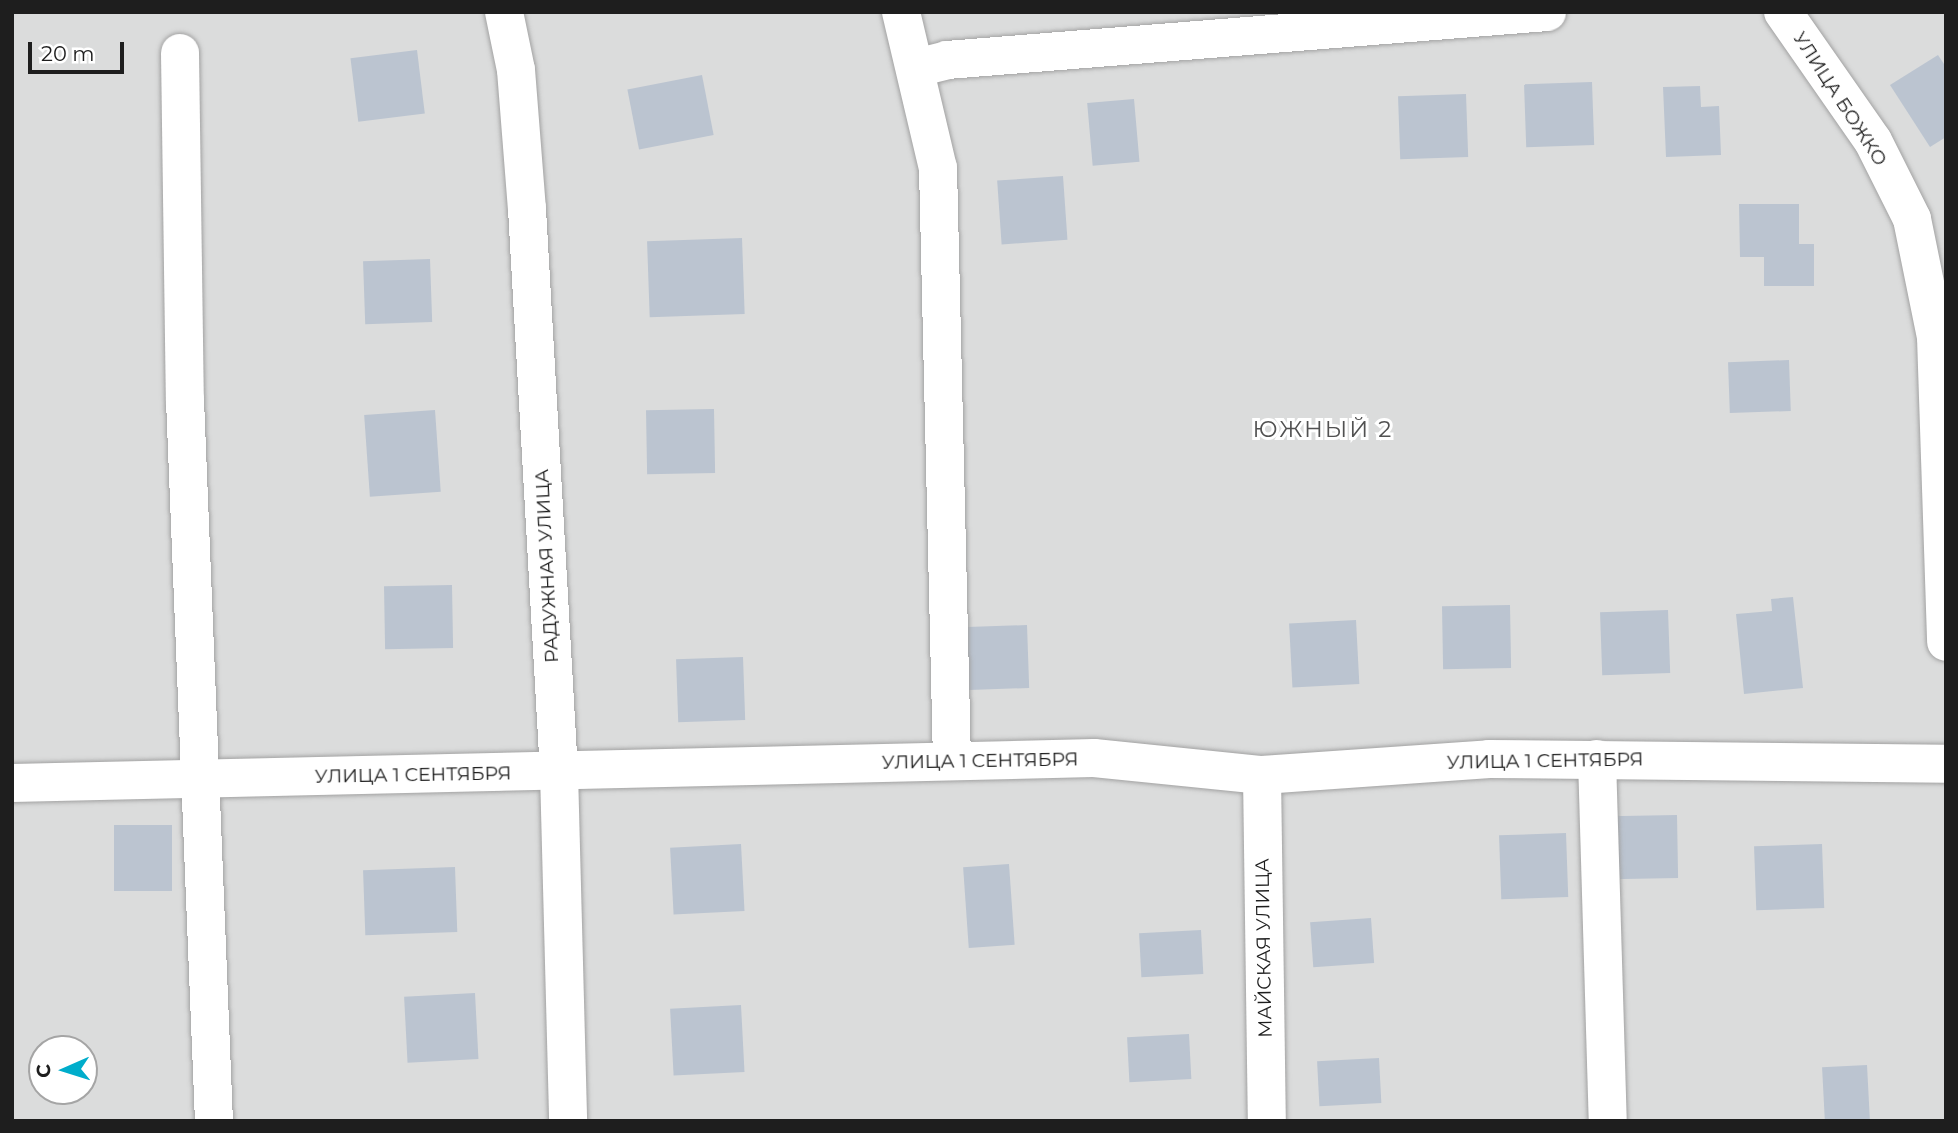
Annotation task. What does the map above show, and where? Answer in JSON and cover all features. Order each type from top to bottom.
[{"type":"street","name":"РАДУЖНАЯ УЛИЦА","points":[[504,12],[516,70],[527,209],[559,772],[568,1121]]},
{"type":"street","points":[[901,12],[938,168],[952,761]]},
{"type":"street","points":[[916,68],[947,60],[1392,19],[1548,12]]},
{"type":"street","name":"УЛИЦА БОЖКО","points":[[1783,12],[1873,141],[1912,219],[1936,337],[1946,642]]},
{"type":"street","points":[[180,53],[185,400],[214,1121]]},
{"type":"street","name":"УЛИЦА 1 СЕНТЯБРЯ","points":[[12,783],[1094,758],[1262,775],[1489,759],[1946,764]]},
{"type":"street","points":[[1597,759],[1608,1121]]},
{"type":"street","name":"МАЙСКАЯ УЛИЦА","points":[[1262,775],[1267,1121]]},
{"type":"shaded area","points":[[12,12],[1946,12],[1946,1121],[12,1121]]},
{"type":"building","points":[[417,50],[425,114],[358,122],[350,58]]},
{"type":"building","points":[[1938,55],[1946,67],[1946,137],[1930,147],[1890,85]]},
{"type":"building","points":[[702,75],[714,135],[639,149],[627,90]]},
{"type":"building","points":[[1592,82],[1594,145],[1526,147],[1524,84]]},
{"type":"building","points":[[1700,86],[1701,107],[1719,106],[1721,155],[1666,157],[1663,87]]},
{"type":"building","points":[[1466,94],[1468,157],[1400,159],[1398,96]]},
{"type":"building","points":[[1134,99],[1139,162],[1093,166],[1087,103]]},
{"type":"building","points":[[1063,176],[1067,240],[1002,244],[997,181]]},
{"type":"building","points":[[1739,204],[1799,204],[1799,244],[1814,244],[1814,286],[1764,286],[1764,257],[1740,257]]},
{"type":"building","points":[[742,238],[745,314],[650,317],[647,241]]},
{"type":"building","points":[[430,259],[432,322],[365,324],[363,261]]},
{"type":"building","points":[[1789,360],[1791,411],[1730,413],[1728,362]]},
{"type":"building","points":[[714,409],[715,473],[647,474],[646,410]]},
{"type":"building","points":[[435,410],[441,492],[370,497],[364,415]]},
{"type":"building","points":[[452,585],[453,648],[385,649],[384,586]]},
{"type":"building","points":[[1793,597],[1803,688],[1744,694],[1736,614],[1772,611],[1771,599]]},
{"type":"building","points":[[1510,605],[1511,668],[1443,669],[1442,606]]},
{"type":"building","points":[[1668,610],[1670,673],[1602,675],[1600,612]]},
{"type":"building","points":[[1356,620],[1359,684],[1292,687],[1289,624]]},
{"type":"building","points":[[1027,625],[1029,688],[962,690],[960,627]]},
{"type":"building","points":[[743,657],[745,720],[678,722],[676,659]]},
{"type":"building","points":[[1677,815],[1678,878],[1610,879],[1609,816]]},
{"type":"building","points":[[114,825],[172,825],[172,891],[114,891]]},
{"type":"building","points":[[1566,833],[1568,897],[1501,899],[1499,835]]},
{"type":"building","points":[[741,844],[745,911],[674,915],[670,848]]},
{"type":"building","points":[[1822,844],[1824,908],[1756,910],[1754,846]]},
{"type":"building","points":[[1009,864],[1015,945],[969,948],[963,867]]},
{"type":"building","points":[[455,867],[457,932],[365,935],[363,870]]},
{"type":"building","points":[[1371,918],[1374,963],[1313,967],[1310,922]]},
{"type":"building","points":[[1201,930],[1203,974],[1141,977],[1139,933]]},
{"type":"building","points":[[475,993],[478,1059],[408,1063],[404,997]]},
{"type":"building","points":[[741,1005],[745,1072],[674,1076],[670,1009]]},
{"type":"building","points":[[1189,1034],[1191,1079],[1129,1082],[1127,1037]]},
{"type":"building","points":[[1379,1058],[1381,1103],[1319,1106],[1317,1061]]},
{"type":"building","points":[[1867,1065],[1870,1121],[1825,1121],[1822,1067]]},
{"type":"district","name":"ЮЖНЫЙ 2","points":[[1323,429]]}]
